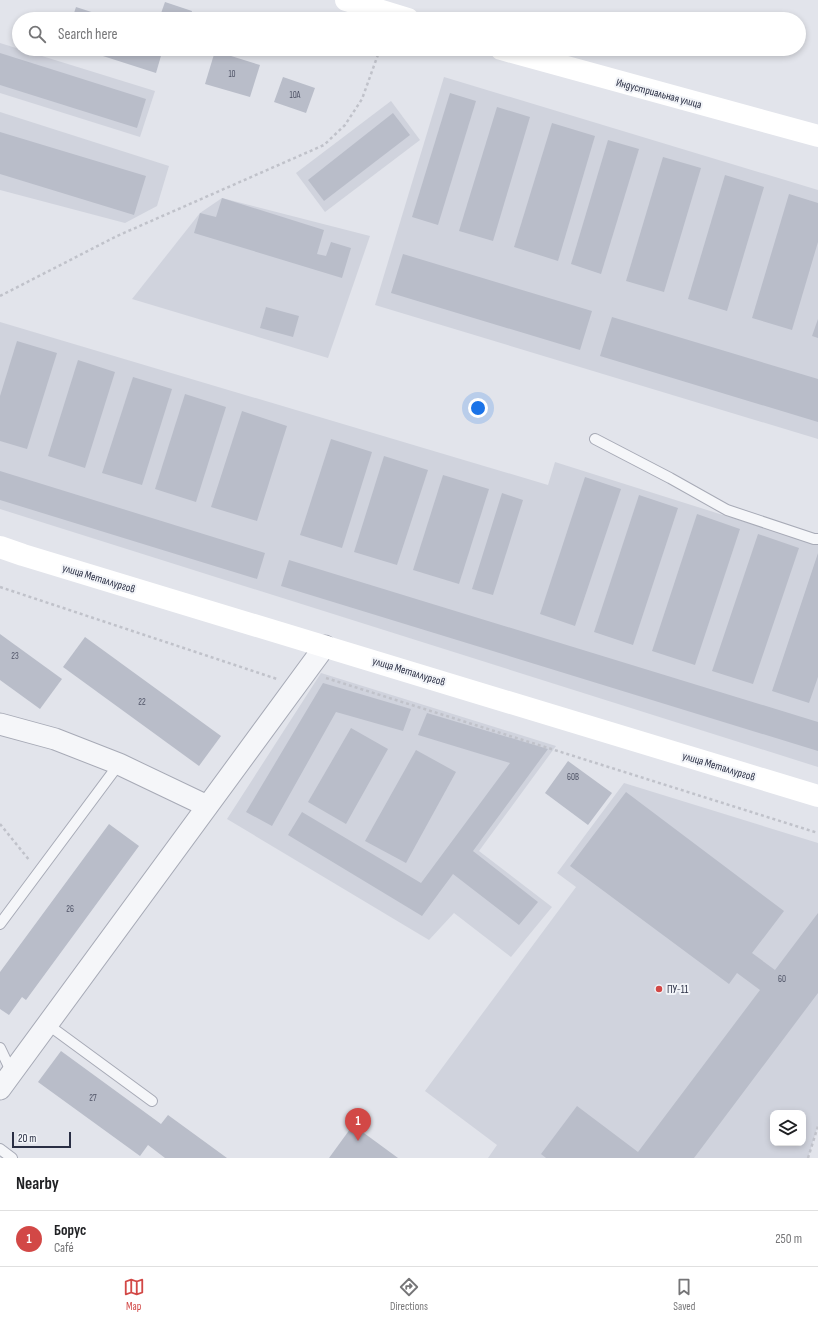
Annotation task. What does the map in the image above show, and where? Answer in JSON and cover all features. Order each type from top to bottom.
[{"type":"street","points":[[346,0],[385,12]]},
{"type":"street","name":"Индустриальная улица","points":[[527,56],[818,136]]},
{"type":"street","name":"улица Металлургов","points":[[0,547],[818,796]]},
{"type":"street","points":[[6,1081],[325,646]]},
{"type":"street","points":[[0,724],[55,739],[119,764],[207,806]]},
{"type":"lane","points":[[595,439],[727,510],[814,539],[818,539]]},
{"type":"lane","points":[[0,924],[119,764]]},
{"type":"lane","points":[[47,1024],[152,1101]]},
{"type":"lane","points":[[0,1048],[6,1081]]},
{"type":"lane","points":[[0,1150],[12,1158]]},
{"type":"path","points":[[0,296],[117,236],[324,145],[345,125],[362,99],[377,56]]},
{"type":"path","points":[[0,587],[296,685],[326,678],[818,833]]},
{"type":"path","points":[[0,824],[38,872]]},
{"type":"path","points":[[808,1158],[818,1126]]},
{"type":"shaded area","points":[[0,43],[12,47],[12,56],[42,56],[155,91],[140,137],[0,93]]},
{"type":"shaded area","points":[[444,77],[818,190],[818,439],[375,305]]},
{"type":"shaded area","points":[[391,101],[420,140],[325,212],[296,173]]},
{"type":"shaded area","points":[[0,112],[169,166],[157,206],[125,223],[0,190]]},
{"type":"shaded area","points":[[222,198],[370,236],[328,358],[132,299],[200,213]]},
{"type":"shaded area","points":[[0,322],[548,485],[555,462],[818,545],[818,767],[0,509]]},
{"type":"shaded area","points":[[321,673],[556,746],[479,851],[552,907],[511,957],[454,913],[429,940],[227,819]]},
{"type":"shaded area","name":"ПУ-11","points":[[624,783],[818,843],[818,1125],[808,1158],[488,1158],[497,1145],[425,1091],[576,887],[557,873]]},
{"type":"building","points":[[165,2],[192,11],[192,12],[161,12]]},
{"type":"building","points":[[76,7],[91,12],[74,12]]},
{"type":"building","points":[[0,53],[146,99],[137,128],[0,85]]},
{"type":"building","points":[[103,56],[161,56],[156,73]]},
{"type":"building","points":[[213,56],[231,56],[260,65],[250,97],[205,84]]},
{"type":"building","points":[[283,77],[315,88],[306,113],[274,102]]},
{"type":"building","points":[[450,93],[476,101],[438,225],[412,217]]},
{"type":"building","points":[[497,107],[530,117],[493,241],[459,231]]},
{"type":"building","points":[[393,113],[410,135],[324,201],[308,180]]},
{"type":"building","points":[[552,123],[595,136],[558,261],[514,247]]},
{"type":"building","points":[[0,132],[146,176],[134,215],[0,174]]},
{"type":"building","points":[[608,140],[639,149],[601,274],[571,264]]},
{"type":"building","points":[[663,157],[701,168],[664,292],[626,281]]},
{"type":"building","points":[[725,175],[764,187],[727,311],[688,299]]},
{"type":"building","points":[[789,194],[818,203],[818,242],[792,330],[752,318]]},
{"type":"building","points":[[222,198],[324,230],[317,254],[326,256],[331,242],[351,248],[342,278],[194,233],[200,213],[216,217]]},
{"type":"building","points":[[403,254],[592,311],[580,350],[391,293]]},
{"type":"building","points":[[266,307],[299,316],[293,337],[260,328]]},
{"type":"building","points":[[612,317],[818,379],[818,422],[600,356]]},
{"type":"building","points":[[818,319],[818,338],[812,336]]},
{"type":"building","points":[[17,341],[57,353],[27,449],[0,441],[0,396]]},
{"type":"building","points":[[78,360],[115,372],[85,468],[48,456]]},
{"type":"building","points":[[133,377],[172,389],[142,485],[102,473]]},
{"type":"building","points":[[185,394],[226,407],[196,502],[155,489]]},
{"type":"building","points":[[242,411],[287,426],[257,521],[211,507]]},
{"type":"building","points":[[331,439],[372,452],[342,548],[300,535]]},
{"type":"building","points":[[384,456],[428,470],[397,565],[354,552]]},
{"type":"building","points":[[0,471],[265,553],[257,579],[0,500]]},
{"type":"building","points":[[443,475],[489,489],[459,584],[413,570]]},
{"type":"building","points":[[585,477],[621,489],[575,626],[540,614]]},
{"type":"building","points":[[502,493],[523,500],[493,595],[472,589]]},
{"type":"building","points":[[639,495],[678,508],[633,645],[594,632]]},
{"type":"building","points":[[697,514],[740,529],[695,665],[652,651]]},
{"type":"building","points":[[758,534],[799,548],[753,684],[712,671]]},
{"type":"building","points":[[818,553],[818,677],[809,703],[772,691]]},
{"type":"building","points":[[289,560],[818,722],[818,751],[281,586]]},
{"type":"building","points":[[0,634],[62,679],[40,709],[0,680]]},
{"type":"building","points":[[85,637],[221,736],[199,766],[63,667]]},
{"type":"building","points":[[323,683],[411,709],[403,731],[336,712],[272,826],[246,812]]},
{"type":"building","points":[[427,713],[548,749],[473,851],[538,902],[519,925],[453,874],[422,916],[288,835],[302,812],[421,883],[510,763],[418,735]]},
{"type":"building","points":[[351,728],[388,749],[346,824],[308,802]]},
{"type":"building","points":[[416,750],[456,772],[406,863],[365,841]]},
{"type":"building","points":[[568,761],[612,793],[588,825],[545,793]]},
{"type":"building","points":[[626,792],[784,911],[752,953],[775,970],[818,913],[818,993],[694,1158],[546,1158],[541,1154],[577,1106],[638,1152],[760,990],[737,973],[729,984],[570,866]]},
{"type":"building","points":[[109,824],[139,846],[26,1000],[22,997],[9,1015],[0,1009],[0,972]]},
{"type":"building","points":[[61,1051],[161,1124],[168,1115],[227,1158],[165,1158],[148,1145],[140,1156],[38,1082]]},
{"type":"building","points":[[353,1125],[398,1158],[329,1158]]},
{"type":"place","name":"ПУ-11","points":[[659,989]]},
{"type":"place","name":"Борус","points":[[358,1141]]}]
